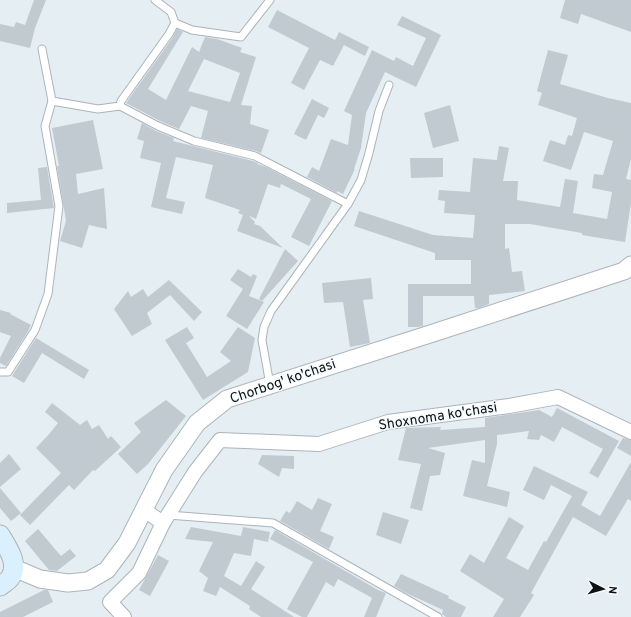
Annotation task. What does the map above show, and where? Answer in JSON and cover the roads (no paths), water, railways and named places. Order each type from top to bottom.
[{"type":"main road","points":[[0,535],[11,554],[14,568],[10,577],[0,586]]},
{"type":"street","name":"Chorbog' ko'chasi","points":[[14,568],[40,579],[68,584],[88,581],[107,570],[127,543],[164,470],[197,422],[227,399],[624,271],[631,265]]},
{"type":"street","name":"Shoxnoma ko'chasi","points":[[166,519],[195,472],[220,440],[319,444],[388,422],[509,406],[558,397],[631,432]]},
{"type":"street","points":[[124,617],[110,602],[139,573],[166,519],[144,510]]},
{"type":"lane","points":[[155,0],[170,12],[175,23],[192,30],[240,37],[270,0]]},
{"type":"lane","points":[[120,106],[121,101],[169,34],[175,23]]},
{"type":"lane","points":[[0,372],[8,372],[35,330],[48,294],[59,206],[45,126],[52,102],[42,49]]},
{"type":"lane","points":[[270,385],[262,340],[264,327],[271,312],[348,204],[361,180],[379,110],[389,85]]},
{"type":"lane","points":[[52,102],[98,109],[120,106],[158,126],[194,141],[255,156],[348,204]]},
{"type":"lane","points":[[166,519],[273,523],[438,617]]}]
